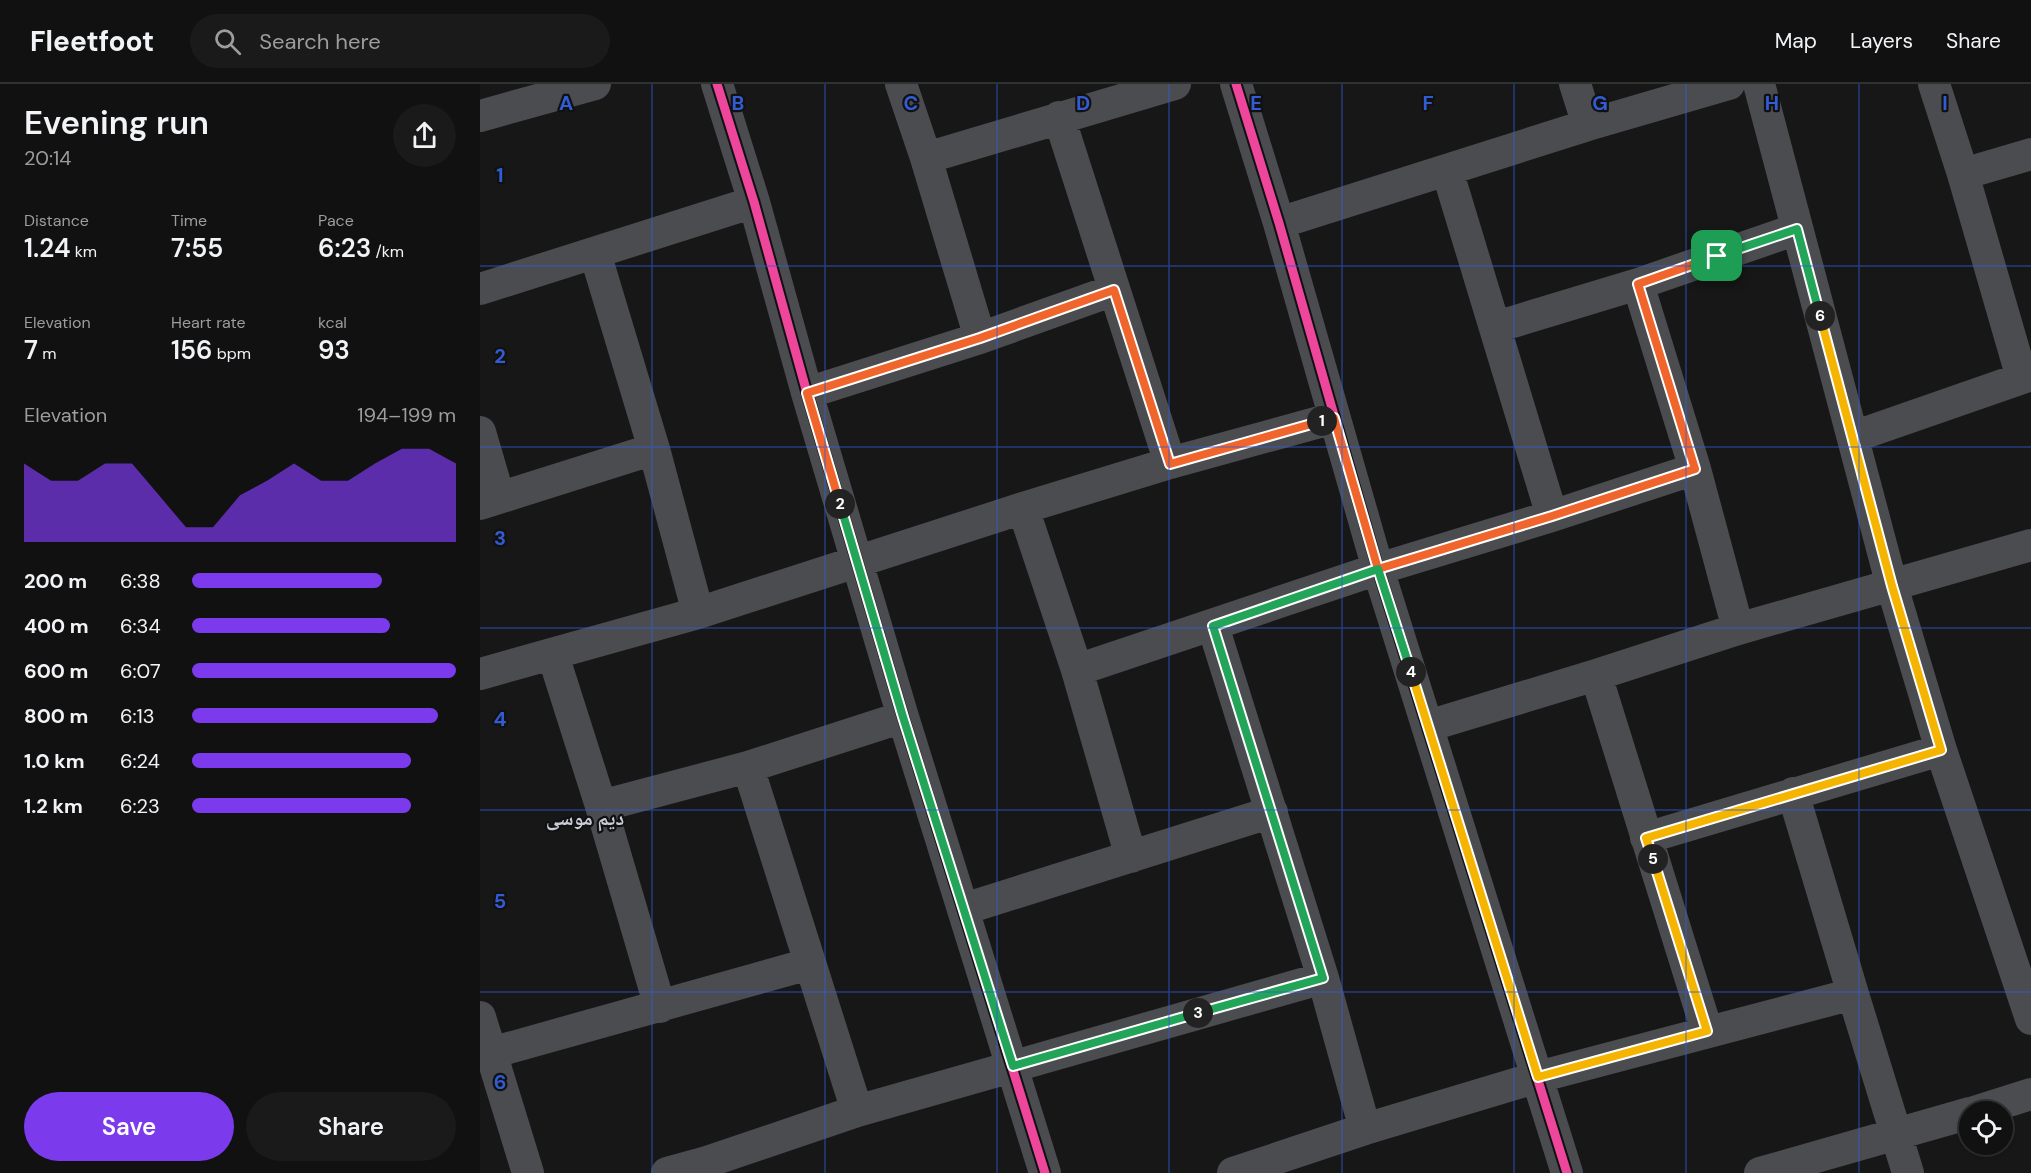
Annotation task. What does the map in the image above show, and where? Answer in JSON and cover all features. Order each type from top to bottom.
[{"type":"street","points":[[480,116],[552,90],[595,84]]},
{"type":"street","points":[[717,84],[754,202],[807,393],[903,717],[1046,1173]]},
{"type":"street","points":[[901,84],[926,158],[980,338]]},
{"type":"street","points":[[926,158],[1175,84]]},
{"type":"street","points":[[1236,84],[1280,223],[1378,569],[1567,1173]]},
{"type":"street","points":[[1575,84],[1588,125]]},
{"type":"street","points":[[1280,223],[1588,125],[1729,84]]},
{"type":"street","points":[[1759,84],[1892,586],[1941,750],[2019,940],[2031,1019]]},
{"type":"street","points":[[1852,437],[2026,377],[1934,84]]},
{"type":"street","points":[[1059,117],[1170,464]]},
{"type":"street","points":[[1963,174],[2031,154]]},
{"type":"street","points":[[1447,170],[1552,516]]},
{"type":"street","points":[[480,289],[754,202]]},
{"type":"street","points":[[1496,327],[1638,284],[1797,229]]},
{"type":"street","points":[[595,253],[654,449],[698,613]]},
{"type":"street","points":[[1638,284],[1695,469],[1738,629]]},
{"type":"street","points":[[807,393],[980,338],[1114,290]]},
{"type":"street","points":[[480,674],[698,613],[1023,508],[1334,418]]},
{"type":"street","points":[[480,432],[490,500],[654,449]]},
{"type":"street","points":[[1077,670],[1378,569],[1552,516],[1695,469]]},
{"type":"street","points":[[1023,508],[1077,670],[1131,857]]},
{"type":"street","points":[[1428,726],[1738,629],[2031,545]]},
{"type":"street","points":[[1213,626],[1323,978],[1365,1129]]},
{"type":"street","points":[[553,655],[601,806],[660,1007]]},
{"type":"street","points":[[1596,675],[1707,1031]]},
{"type":"street","points":[[601,806],[748,767],[903,717]]},
{"type":"street","points":[[1646,838],[1941,750]]},
{"type":"street","points":[[748,767],[857,1111]]},
{"type":"street","points":[[1793,793],[1908,1173]]},
{"type":"street","points":[[964,909],[1272,812]]},
{"type":"street","points":[[491,1053],[809,964]]},
{"type":"street","points":[[667,1173],[709,1167],[857,1111],[1323,978]]},
{"type":"street","points":[[1233,1173],[1365,1129],[1538,1077],[1853,994]]},
{"type":"street","points":[[480,1017],[528,1173]]},
{"type":"street","points":[[2008,1101],[2031,1094]]},
{"type":"street","points":[[1760,1173],[1959,1116]]},
{"type":"cycle path","points":[[717,84],[754,202],[807,393],[903,717],[1045,1173]]},
{"type":"cycle path","points":[[1236,84],[1279,223],[1378,569],[1567,1173]]},
{"type":"district","name":"ديم موسى","points":[[585,818]]},
{"type":"route","points":[[1717,256],[1638,284],[1695,469],[1552,516],[1378,569],[1334,418],[1170,464],[1114,290],[980,338],[807,393],[903,717],[1013,1066],[1323,978],[1213,626],[1378,569],[1538,1077],[1707,1031],[1646,838],[1941,750],[1892,586],[1797,229],[1717,256]]}]
